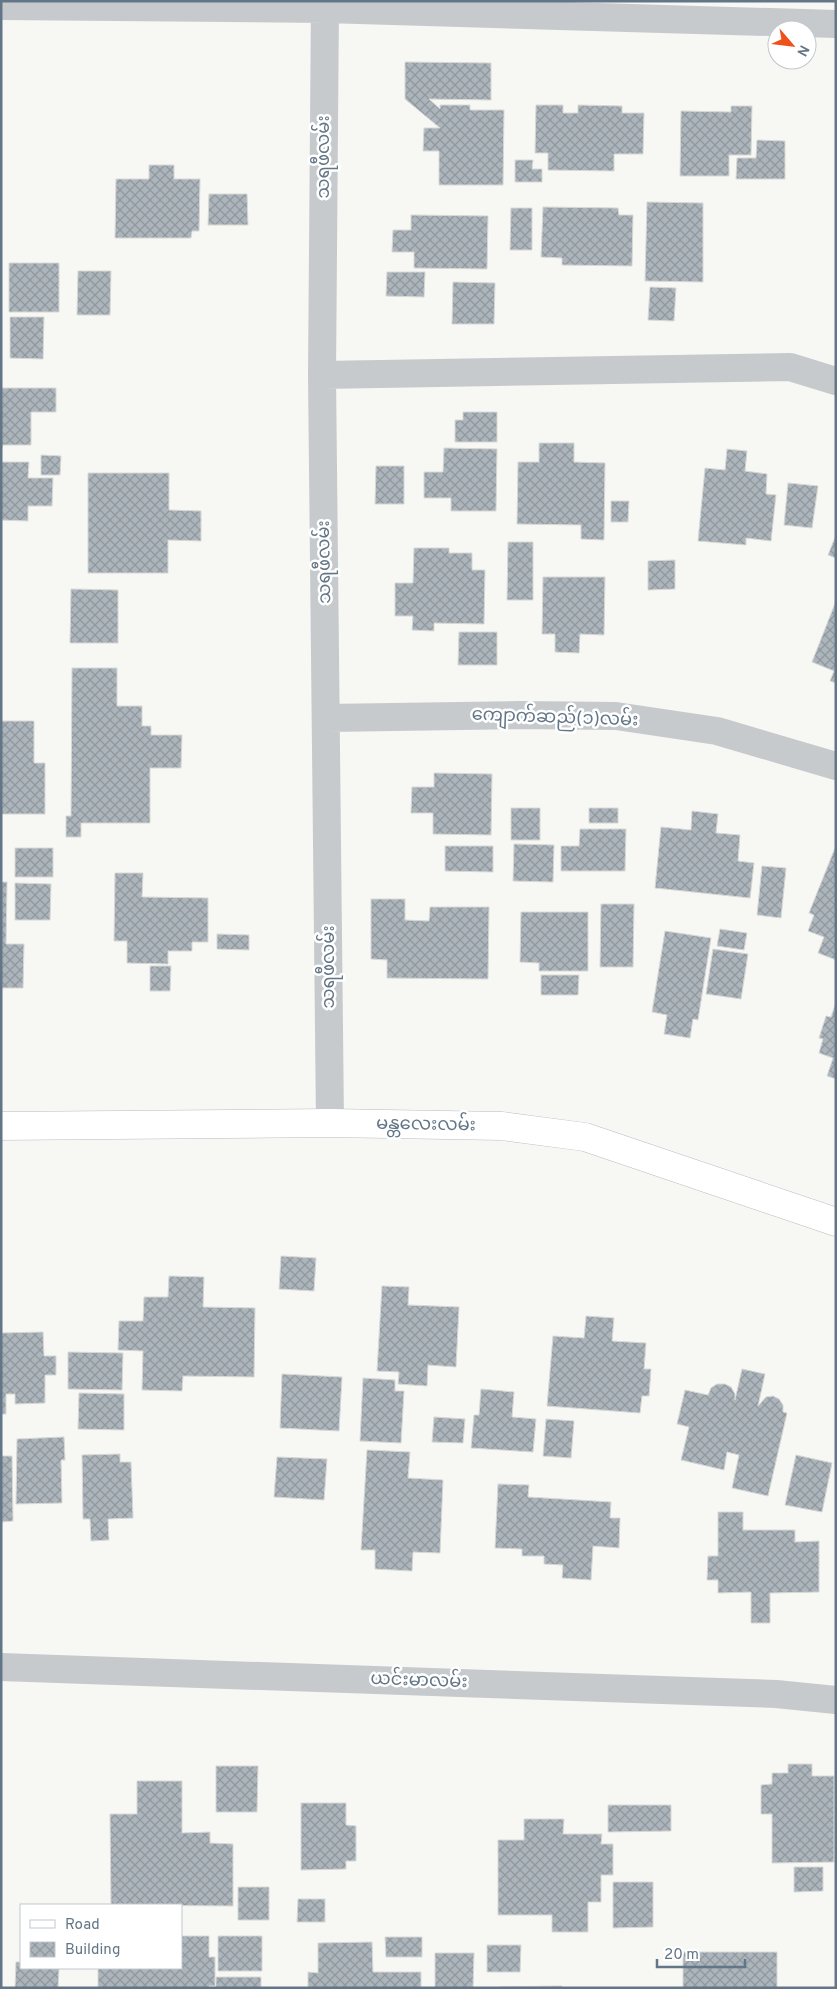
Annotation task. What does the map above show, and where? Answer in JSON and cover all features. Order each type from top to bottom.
[{"type":"main road","name":"မန္တလေးလမ်း","points":[[1,1126],[330,1123],[502,1126],[585,1137],[836,1222]]},
{"type":"street","points":[[1,6],[326,5],[661,9],[836,24]]},
{"type":"street","name":"သရဖီလမ်း","points":[[326,5],[322,375],[328,718],[330,1123]]},
{"type":"street","points":[[322,375],[790,367],[836,381]]},
{"type":"street","name":"ကျောက်ဆည်(၁)လမ်း","points":[[328,718],[520,715],[616,716],[717,731],[836,766]]},
{"type":"street","name":"ယင်းမာလမ်း","points":[[1,1667],[776,1694],[836,1700]]},
{"type":"building","points":[[405,62],[491,63],[491,100],[429,99],[440,109],[440,105],[470,105],[470,110],[504,110],[503,185],[439,185],[439,151],[423,151],[424,128],[440,128],[405,99]]},
{"type":"building","points":[[536,105],[563,105],[563,113],[578,113],[578,105],[622,106],[622,113],[644,113],[643,154],[614,154],[614,171],[548,170],[548,153],[535,153]]},
{"type":"building","points":[[731,106],[752,106],[751,155],[729,155],[729,176],[680,176],[681,111],[731,112]]},
{"type":"building","points":[[757,140],[785,141],[785,179],[736,179],[737,158],[756,158]]},
{"type":"building","points":[[515,160],[533,160],[532,169],[542,169],[542,182],[515,182]]},
{"type":"building","points":[[149,165],[174,165],[174,179],[200,179],[199,231],[192,231],[191,238],[115,238],[116,179],[149,179]]},
{"type":"building","points":[[209,194],[247,194],[248,225],[208,225]]},
{"type":"building","points":[[647,202],[703,203],[703,282],[645,281]]},
{"type":"building","points":[[543,207],[618,208],[619,215],[633,215],[632,266],[562,265],[562,258],[541,257]]},
{"type":"building","points":[[511,208],[532,208],[532,250],[510,250]]},
{"type":"building","points":[[411,215],[488,216],[487,269],[414,268],[414,252],[392,252],[393,230],[411,230]]},
{"type":"building","points":[[9,263],[59,263],[59,312],[9,312]]},
{"type":"building","points":[[78,271],[111,271],[110,315],[77,315]]},
{"type":"building","points":[[387,272],[425,272],[424,297],[386,296]]},
{"type":"building","points":[[453,282],[495,283],[494,324],[452,324]]},
{"type":"building","points":[[650,287],[676,288],[674,321],[648,320]]},
{"type":"building","points":[[10,317],[44,317],[43,359],[10,358]]},
{"type":"building","points":[[1,388],[56,388],[56,412],[31,412],[31,445],[3,445],[1,451]]},
{"type":"building","points":[[463,412],[497,412],[497,442],[455,442],[455,420],[463,420]]},
{"type":"building","points":[[539,443],[574,443],[574,462],[605,463],[604,540],[581,539],[581,525],[517,524],[518,462],[539,462]]},
{"type":"building","points":[[444,448],[497,449],[496,511],[451,511],[451,498],[424,498],[424,472],[443,472]]},
{"type":"building","points":[[727,449],[747,451],[745,471],[767,474],[766,494],[776,495],[771,541],[746,538],[746,545],[698,541],[705,468],[725,470]]},
{"type":"building","points":[[41,455],[61,456],[60,475],[41,475]]},
{"type":"building","points":[[1,462],[29,462],[28,478],[53,478],[52,506],[28,506],[28,521],[1,520]]},
{"type":"building","points":[[376,466],[404,466],[404,504],[375,504]]},
{"type":"building","points":[[88,473],[169,473],[169,510],[201,511],[201,541],[168,540],[168,573],[88,573]]},
{"type":"building","points":[[788,483],[818,486],[812,528],[784,525]]},
{"type":"building","points":[[611,501],[629,501],[628,522],[611,522]]},
{"type":"building","points":[[836,535],[836,558],[828,555]]},
{"type":"building","points":[[508,542],[533,542],[533,600],[507,600]]},
{"type":"building","points":[[414,548],[449,548],[449,553],[472,553],[472,570],[485,570],[484,624],[434,623],[434,631],[412,630],[413,616],[395,616],[395,583],[413,583]]},
{"type":"building","points":[[675,560],[675,589],[648,590],[648,561]]},
{"type":"building","points":[[543,577],[605,577],[604,635],[580,634],[579,653],[555,652],[555,634],[542,634]]},
{"type":"building","points":[[71,589],[118,590],[118,643],[70,643]]},
{"type":"building","points":[[836,601],[836,683],[830,681],[834,671],[812,662]]},
{"type":"building","points":[[459,632],[497,632],[497,665],[458,665]]},
{"type":"building","points":[[72,668],[117,668],[117,706],[142,706],[142,726],[151,726],[151,735],[182,735],[181,768],[150,768],[150,823],[81,823],[81,837],[66,837],[66,816],[71,816]]},
{"type":"building","points":[[1,721],[34,721],[34,763],[45,763],[45,814],[1,814]]},
{"type":"building","points":[[434,773],[492,774],[491,835],[433,834],[433,813],[411,813],[412,787],[434,787]]},
{"type":"building","points":[[511,808],[540,808],[540,840],[511,840]]},
{"type":"building","points":[[589,808],[618,808],[618,823],[589,823]]},
{"type":"building","points":[[692,811],[718,814],[716,833],[740,835],[738,861],[754,863],[750,898],[655,888],[661,827],[691,830]]},
{"type":"building","points":[[580,829],[626,829],[625,871],[561,871],[561,846],[579,846]]},
{"type":"building","points":[[514,844],[554,845],[553,882],[513,881]]},
{"type":"building","points":[[445,846],[493,846],[493,872],[445,871]]},
{"type":"building","points":[[15,848],[53,848],[53,877],[15,877]]},
{"type":"building","points":[[835,848],[836,960],[818,953],[824,937],[808,931],[814,915],[809,913]]},
{"type":"building","points":[[762,866],[786,868],[781,918],[757,915]]},
{"type":"building","points":[[115,873],[143,873],[142,897],[208,898],[208,942],[192,942],[192,951],[168,951],[168,964],[127,963],[127,941],[114,941]]},
{"type":"building","points":[[1,882],[7,882],[6,944],[24,944],[23,988],[1,988]]},
{"type":"building","points":[[15,883],[51,884],[50,920],[15,920]]},
{"type":"building","points":[[371,899],[405,899],[405,920],[429,921],[430,907],[489,907],[488,979],[387,978],[387,960],[371,959]]},
{"type":"building","points":[[601,904],[634,904],[633,967],[600,967]]},
{"type":"building","points":[[521,912],[588,912],[588,971],[539,971],[539,963],[520,962]]},
{"type":"building","points":[[720,929],[747,933],[744,950],[717,946]]},
{"type":"building","points":[[665,931],[711,938],[698,1020],[693,1019],[690,1038],[664,1034],[667,1015],[652,1012]]},
{"type":"building","points":[[217,934],[249,935],[249,950],[217,949]]},
{"type":"building","points":[[713,949],[748,954],[741,999],[706,994]]},
{"type":"building","points":[[150,966],[171,966],[170,991],[150,991]]},
{"type":"building","points":[[541,975],[579,975],[578,995],[541,995]]},
{"type":"building","points":[[836,1002],[836,1079],[827,1076],[833,1058],[819,1053],[823,1039],[819,1038],[826,1016],[831,1017]]},
{"type":"building","points":[[281,1256],[316,1258],[314,1291],[279,1289]]},
{"type":"building","points":[[169,1276],[204,1277],[203,1307],[255,1308],[254,1377],[183,1376],[182,1391],[142,1390],[143,1351],[118,1350],[119,1321],[143,1321],[144,1297],[168,1297]]},
{"type":"building","points":[[382,1286],[409,1287],[408,1305],[459,1307],[456,1367],[428,1365],[427,1386],[398,1384],[399,1372],[377,1371]]},
{"type":"building","points":[[586,1316],[614,1318],[612,1341],[646,1343],[644,1369],[651,1369],[649,1396],[642,1396],[640,1413],[547,1406],[553,1336],[584,1338]]},
{"type":"building","points":[[43,1332],[44,1356],[56,1356],[56,1375],[45,1375],[45,1403],[15,1404],[15,1394],[6,1394],[6,1414],[1,1414],[1,1333]]},
{"type":"building","points":[[68,1352],[123,1353],[122,1390],[68,1389]]},
{"type":"building","points":[[742,1369],[765,1374],[758,1406],[766,1397],[773,1396],[779,1399],[783,1405],[783,1412],[787,1413],[768,1496],[732,1488],[739,1455],[727,1452],[724,1470],[681,1460],[689,1427],[677,1424],[685,1390],[708,1395],[711,1388],[717,1384],[725,1384],[731,1387],[735,1394],[735,1400]]},
{"type":"building","points":[[282,1374],[342,1377],[339,1431],[280,1428]]},
{"type":"building","points":[[363,1378],[395,1380],[395,1391],[404,1391],[401,1443],[360,1441]]},
{"type":"building","points":[[481,1389],[514,1392],[512,1417],[536,1419],[533,1452],[471,1448],[474,1415],[479,1415]]},
{"type":"building","points":[[79,1393],[124,1394],[124,1430],[78,1429]]},
{"type":"building","points":[[434,1417],[465,1419],[463,1443],[432,1442]]},
{"type":"building","points":[[546,1419],[574,1421],[571,1458],[543,1456]]},
{"type":"building","points":[[64,1437],[65,1460],[61,1460],[62,1503],[16,1504],[17,1439]]},
{"type":"building","points":[[367,1450],[410,1452],[408,1478],[443,1480],[440,1553],[413,1552],[412,1571],[375,1569],[375,1550],[361,1550]]},
{"type":"building","points":[[120,1454],[120,1462],[131,1462],[133,1518],[108,1519],[109,1540],[91,1541],[90,1519],[83,1519],[82,1455]]},
{"type":"building","points":[[796,1455],[832,1463],[822,1512],[785,1505]]},
{"type":"building","points":[[1,1456],[12,1456],[13,1521],[1,1522]]},
{"type":"building","points":[[277,1457],[327,1459],[324,1500],[274,1497]]},
{"type":"building","points":[[498,1484],[529,1485],[528,1497],[611,1502],[610,1518],[620,1518],[619,1548],[593,1546],[591,1580],[562,1578],[563,1565],[544,1564],[544,1556],[522,1556],[522,1549],[495,1548]]},
{"type":"building","points":[[718,1512],[743,1512],[743,1530],[795,1530],[795,1542],[819,1541],[819,1592],[770,1593],[770,1623],[751,1623],[751,1592],[718,1593],[718,1580],[707,1580],[708,1556],[718,1556]]},
{"type":"building","points":[[788,1764],[812,1764],[812,1776],[834,1776],[834,1862],[772,1863],[772,1814],[761,1814],[761,1785],[772,1784],[772,1773],[788,1773]]},
{"type":"building","points":[[216,1766],[258,1766],[257,1812],[216,1812]]},
{"type":"building","points":[[137,1781],[182,1781],[182,1833],[210,1832],[210,1843],[233,1844],[233,1906],[111,1904],[110,1814],[137,1814]]},
{"type":"building","points":[[301,1803],[346,1803],[346,1825],[356,1826],[356,1861],[346,1861],[346,1869],[301,1870]]},
{"type":"building","points":[[608,1805],[671,1805],[671,1831],[608,1832]]},
{"type":"building","points":[[524,1819],[564,1819],[563,1834],[602,1834],[601,1844],[613,1844],[613,1875],[601,1875],[601,1902],[588,1902],[588,1932],[552,1932],[552,1915],[498,1915],[498,1840],[524,1840]]},
{"type":"building","points":[[794,1867],[823,1867],[823,1891],[794,1892]]},
{"type":"building","points":[[613,1882],[653,1882],[653,1927],[613,1928]]},
{"type":"building","points":[[238,1887],[269,1887],[269,1920],[238,1920]]},
{"type":"building","points":[[298,1899],[325,1899],[325,1922],[297,1922]]},
{"type":"building","points":[[182,1936],[209,1936],[209,1957],[215,1957],[215,1986],[209,1986],[209,1988],[98,1988],[98,1969],[182,1969]]},
{"type":"building","points":[[218,1936],[262,1936],[262,1971],[218,1971]]},
{"type":"building","points":[[385,1937],[422,1937],[422,1957],[386,1957]]},
{"type":"building","points":[[372,1942],[373,1972],[421,1972],[421,1988],[308,1988],[308,1972],[318,1973],[318,1943]]},
{"type":"building","points":[[487,1945],[521,1945],[520,1972],[487,1972]]},
{"type":"building","points":[[683,1952],[777,1952],[777,1988],[683,1988]]},
{"type":"building","points":[[435,1953],[474,1953],[473,1988],[435,1988]]},
{"type":"building","points":[[16,1962],[20,1962],[20,1969],[59,1969],[58,1988],[15,1988]]},
{"type":"building","points":[[216,1977],[261,1977],[261,1988],[216,1988]]},
{"type":"building","points":[[562,1986],[562,1988],[500,1988],[500,1987]]}]
